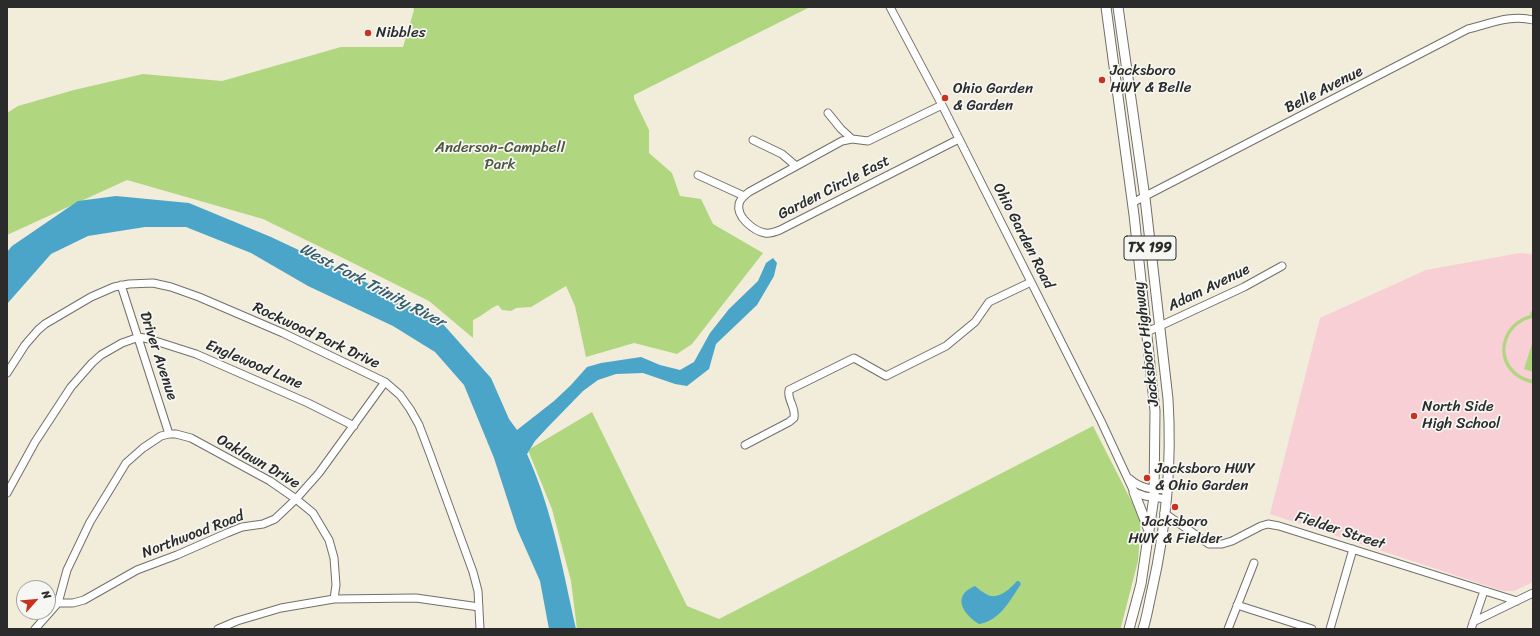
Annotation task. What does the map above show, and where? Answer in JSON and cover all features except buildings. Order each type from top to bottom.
[{"type":"main road","name":"Jacksboro Highway","points":[[1106,7],[1132,203],[1155,411],[1154,493],[1141,584],[1129,629]]},
{"type":"main road","name":"Jacksboro Highway","points":[[1118,7],[1144,198],[1168,399],[1170,430],[1167,494],[1161,543],[1143,629]]},
{"type":"main road","points":[[1109,36],[1122,36]]},
{"type":"main road","points":[[1134,492],[1149,532]]},
{"type":"street","name":"Ohio Garden Road","points":[[890,7],[960,139],[1098,415],[1134,492]]},
{"type":"street","name":"Belle Avenue","points":[[1132,203],[1468,30],[1514,18],[1526,18],[1533,20]]},
{"type":"street","points":[[698,175],[744,196],[842,141],[852,139],[868,141],[942,104]]},
{"type":"street","points":[[828,113],[841,129],[852,139]]},
{"type":"street","name":"Garden Circle East","points":[[744,196],[739,204],[742,218],[756,230],[771,233],[780,230],[960,139]]},
{"type":"street","points":[[753,140],[782,154],[796,166]]},
{"type":"street","name":"Adam Avenue","points":[[1147,332],[1244,287],[1282,266]]},
{"type":"street","points":[[745,445],[790,422],[794,418],[795,411],[788,395],[789,390],[854,358],[886,376],[946,346],[975,322],[989,302],[1031,282]]},
{"type":"street","name":"Rockwood Park Drive","points":[[7,373],[25,345],[45,324],[91,297],[121,285],[153,283],[171,287],[199,297],[283,333],[385,382],[400,395],[419,425],[473,572],[478,591],[480,629]]},
{"type":"street","name":"Driver Avenue","points":[[121,285],[169,434]]},
{"type":"street","points":[[7,493],[35,442],[71,387],[92,362],[122,343],[139,337]]},
{"type":"street","name":"Englewood Lane","points":[[139,337],[196,354],[308,403],[354,426]]},
{"type":"street","name":"Northwood Road","points":[[58,602],[73,603],[84,600],[137,570],[177,555],[242,527],[262,524],[275,519],[296,499],[319,473],[385,382]]},
{"type":"street","points":[[35,629],[58,602],[67,570],[90,522],[126,463],[161,436],[169,434]]},
{"type":"street","name":"Oaklawn Drive","points":[[169,434],[176,434],[191,438],[270,481],[296,499],[313,514],[329,540],[334,558],[336,586],[334,599]]},
{"type":"street","points":[[1128,478],[1135,484],[1154,493],[1167,494]]},
{"type":"street","points":[[1134,492],[1145,496],[1154,493]]},
{"type":"street","name":"Fielder Street","points":[[1164,513],[1210,544],[1222,544],[1232,541],[1260,526],[1268,524],[1291,529],[1517,602]]},
{"type":"street","points":[[1330,629],[1353,549]]},
{"type":"street","points":[[1228,629],[1254,563]]},
{"type":"street","points":[[1472,625],[1484,591]]},
{"type":"street","points":[[1472,625],[1533,593]]},
{"type":"street","points":[[218,629],[237,621],[281,608],[334,599],[416,598],[479,607]]},
{"type":"street","points":[[1237,605],[1312,629]]},
{"type":"shaded area","name":"North Side High School","points":[[1520,253],[1533,254],[1533,582],[1514,591],[1503,591],[1270,514],[1320,318],[1426,270]]},
{"type":"green space","name":"Anderson-Campbell Park","points":[[413,7],[810,7],[634,95],[634,99],[649,130],[649,153],[672,173],[680,196],[701,199],[713,224],[763,253],[692,344],[677,354],[634,343],[586,357],[575,306],[566,286],[531,307],[516,308],[511,311],[502,310],[498,305],[494,307],[473,320],[473,338],[429,301],[263,219],[127,180],[7,235],[7,113],[18,106],[74,90],[143,74],[222,81],[341,47],[403,47],[414,10]]},
{"type":"green space","points":[[1531,311],[1533,312],[1533,318],[1517,325],[1512,331],[1508,338],[1506,354],[1514,370],[1525,378],[1533,380],[1533,384],[1513,374],[1503,357],[1502,348],[1508,331],[1513,324],[1530,315]]},
{"type":"green space","points":[[1533,341],[1533,372],[1524,369]]},
{"type":"green space","points":[[592,412],[687,606],[719,619],[1093,426],[1141,520],[1138,561],[1121,627],[1120,629],[577,629],[571,581],[552,509],[528,450]]},
{"type":"water","name":"West Fork Trinity River","points":[[116,196],[189,203],[271,237],[354,276],[442,323],[491,378],[509,419],[517,430],[554,401],[587,367],[601,363],[641,357],[660,365],[680,370],[694,362],[710,333],[729,309],[758,281],[766,263],[773,258],[777,263],[774,276],[757,305],[716,344],[709,369],[687,386],[675,384],[643,373],[616,374],[598,380],[583,391],[535,441],[527,454],[536,475],[550,518],[576,629],[549,629],[540,581],[517,529],[494,458],[464,385],[435,352],[393,326],[308,286],[251,253],[186,227],[145,227],[88,236],[51,254],[7,304],[7,252],[12,246],[78,201]]},
{"type":"water","points":[[1017,581],[1021,584],[1004,609],[993,619],[979,624],[964,610],[962,605],[963,595],[975,586],[986,594],[994,596],[1003,594]]},
{"type":"place","name":"Nibbles","points":[[368,33]]},
{"type":"place","name":"Jacksboro HWY & Belle","points":[[1102,80]]},
{"type":"place","name":"Ohio Garden & Garden","points":[[945,98]]},
{"type":"place","name":"North Side High School","points":[[1414,416]]},
{"type":"place","name":"Jacksboro HWY & Ohio Garden","points":[[1147,478]]},
{"type":"place","name":"Jacksboro HWY & Fielder","points":[[1175,507]]}]
